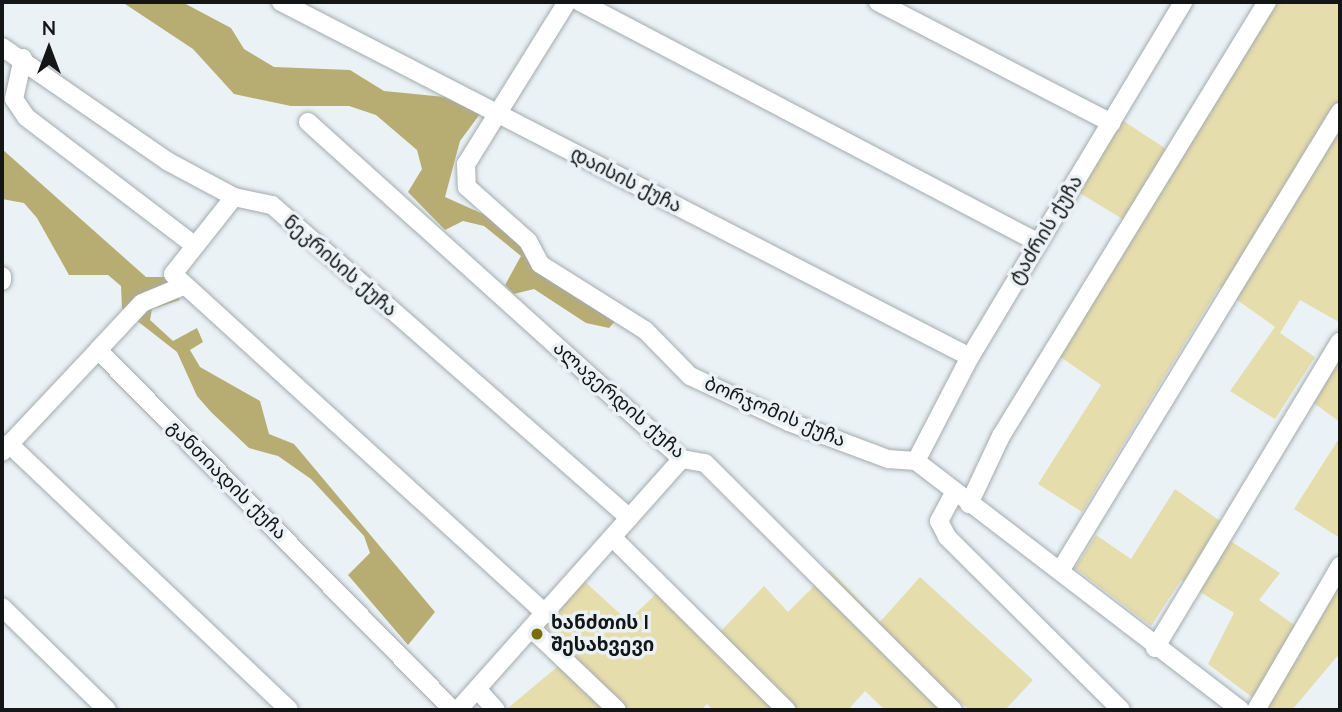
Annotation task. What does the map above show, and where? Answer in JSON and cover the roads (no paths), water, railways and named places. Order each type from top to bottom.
[{"type":"street","name":"დაისის ქუჩა","points":[[281,2],[970,358]]},
{"type":"street","name":"ბორჯომის ქუჩა","points":[[567,2],[466,164],[467,187],[528,241],[540,264],[645,331],[690,376],[789,422],[888,459],[916,460]]},
{"type":"street","points":[[580,2],[1039,243]]},
{"type":"street","points":[[878,2],[1111,123]]},
{"type":"street","name":"ტაძრის ქუჩა","points":[[916,460],[970,358],[1183,2]]},
{"type":"street","points":[[1121,710],[947,537],[939,520],[961,498],[1002,436],[1267,2]]},
{"type":"street","name":"ნეკრისის ქუჩა","points":[[2,47],[23,58],[167,161],[234,197],[272,205],[629,518]]},
{"type":"street","points":[[23,58],[14,99],[26,117],[194,244]]},
{"type":"street","points":[[1060,571],[1340,112]]},
{"type":"street","name":"ალავერდის ქუჩა","points":[[308,122],[682,459],[705,463],[953,710]]},
{"type":"street","points":[[234,197],[194,244],[173,274],[183,286],[546,614]]},
{"type":"street","points":[[183,286],[142,303],[5,448],[289,710]]},
{"type":"street","points":[[1155,648],[1340,341]]},
{"type":"street","name":"განთიადის ქუჩა","points":[[98,350],[456,710]]},
{"type":"street","points":[[456,710],[533,629],[682,459]]},
{"type":"street","points":[[916,460],[1155,648],[1241,710]]},
{"type":"street","points":[[614,539],[786,710]]},
{"type":"street","points":[[1256,710],[1340,566]]},
{"type":"street","points":[[2,607],[107,710]]},
{"type":"street","points":[[533,629],[617,710]]},
{"type":"street","points":[[477,689],[496,710]]},
{"type":"place","name":"ხანძთის I შესახვევი","points":[[537,634]]}]
